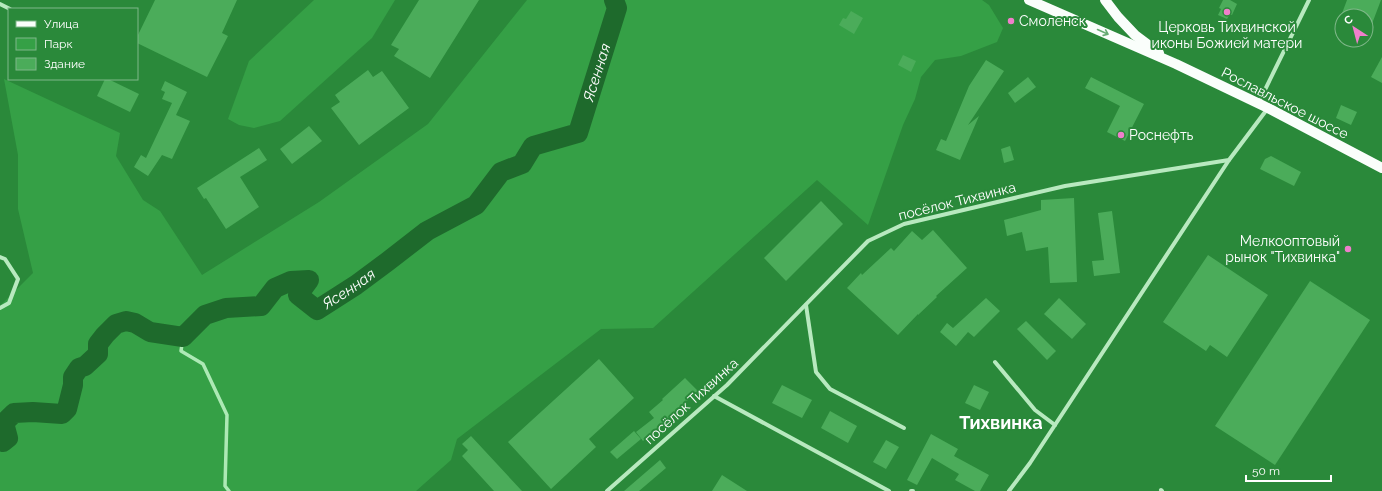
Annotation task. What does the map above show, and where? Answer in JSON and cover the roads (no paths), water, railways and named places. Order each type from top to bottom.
[{"type":"main road","name":"Рославльское шоссе","points":[[1029,0],[1176,64],[1268,108],[1382,168]]},
{"type":"main road","name":"Рославльское шоссе","points":[[1105,0],[1135,35],[1176,64]]},
{"type":"street","points":[[1258,104],[1309,0]]},
{"type":"street","points":[[1009,491],[1030,463],[1229,160],[1268,108]]},
{"type":"street","name":"посёлок Тихвинка","points":[[607,491],[727,385],[868,241],[904,224],[1065,186],[1229,160]]},
{"type":"street","points":[[0,257],[5,260],[18,279],[8,303],[0,308]]},
{"type":"street","points":[[806,305],[816,372],[830,390],[904,428]]},
{"type":"street","points":[[996,362],[1035,410],[1055,425]]},
{"type":"street","points":[[714,396],[889,491]]},
{"type":"waterway","name":"Ясенная","points":[[0,441],[3,442],[8,438],[4,423],[14,413],[33,412],[62,414],[67,409],[73,385],[73,377],[79,368],[85,366],[98,354],[98,344],[116,324],[126,321],[135,323],[150,332],[183,337],[205,315],[226,308],[261,306],[275,288],[291,281],[309,280],[298,295],[317,310],[356,285],[427,231],[476,205],[501,172],[522,164],[533,146],[578,133],[617,8],[614,0]]},
{"type":"waterway","points":[[183,337],[181,351],[203,364],[227,415],[225,486],[229,491]]},
{"type":"place","name":"Церковь Тихвинской иконы Божией матери","points":[[1227,12]]},
{"type":"place","name":"Смоленск","points":[[1011,21]]},
{"type":"place","name":"Роснефть","points":[[1121,135]]},
{"type":"place","name":"Мелкооптовый рынок \"Тихвинка\"","points":[[1348,249]]},
{"type":"district","name":"Тихвинка","points":[[1001,423]]}]
